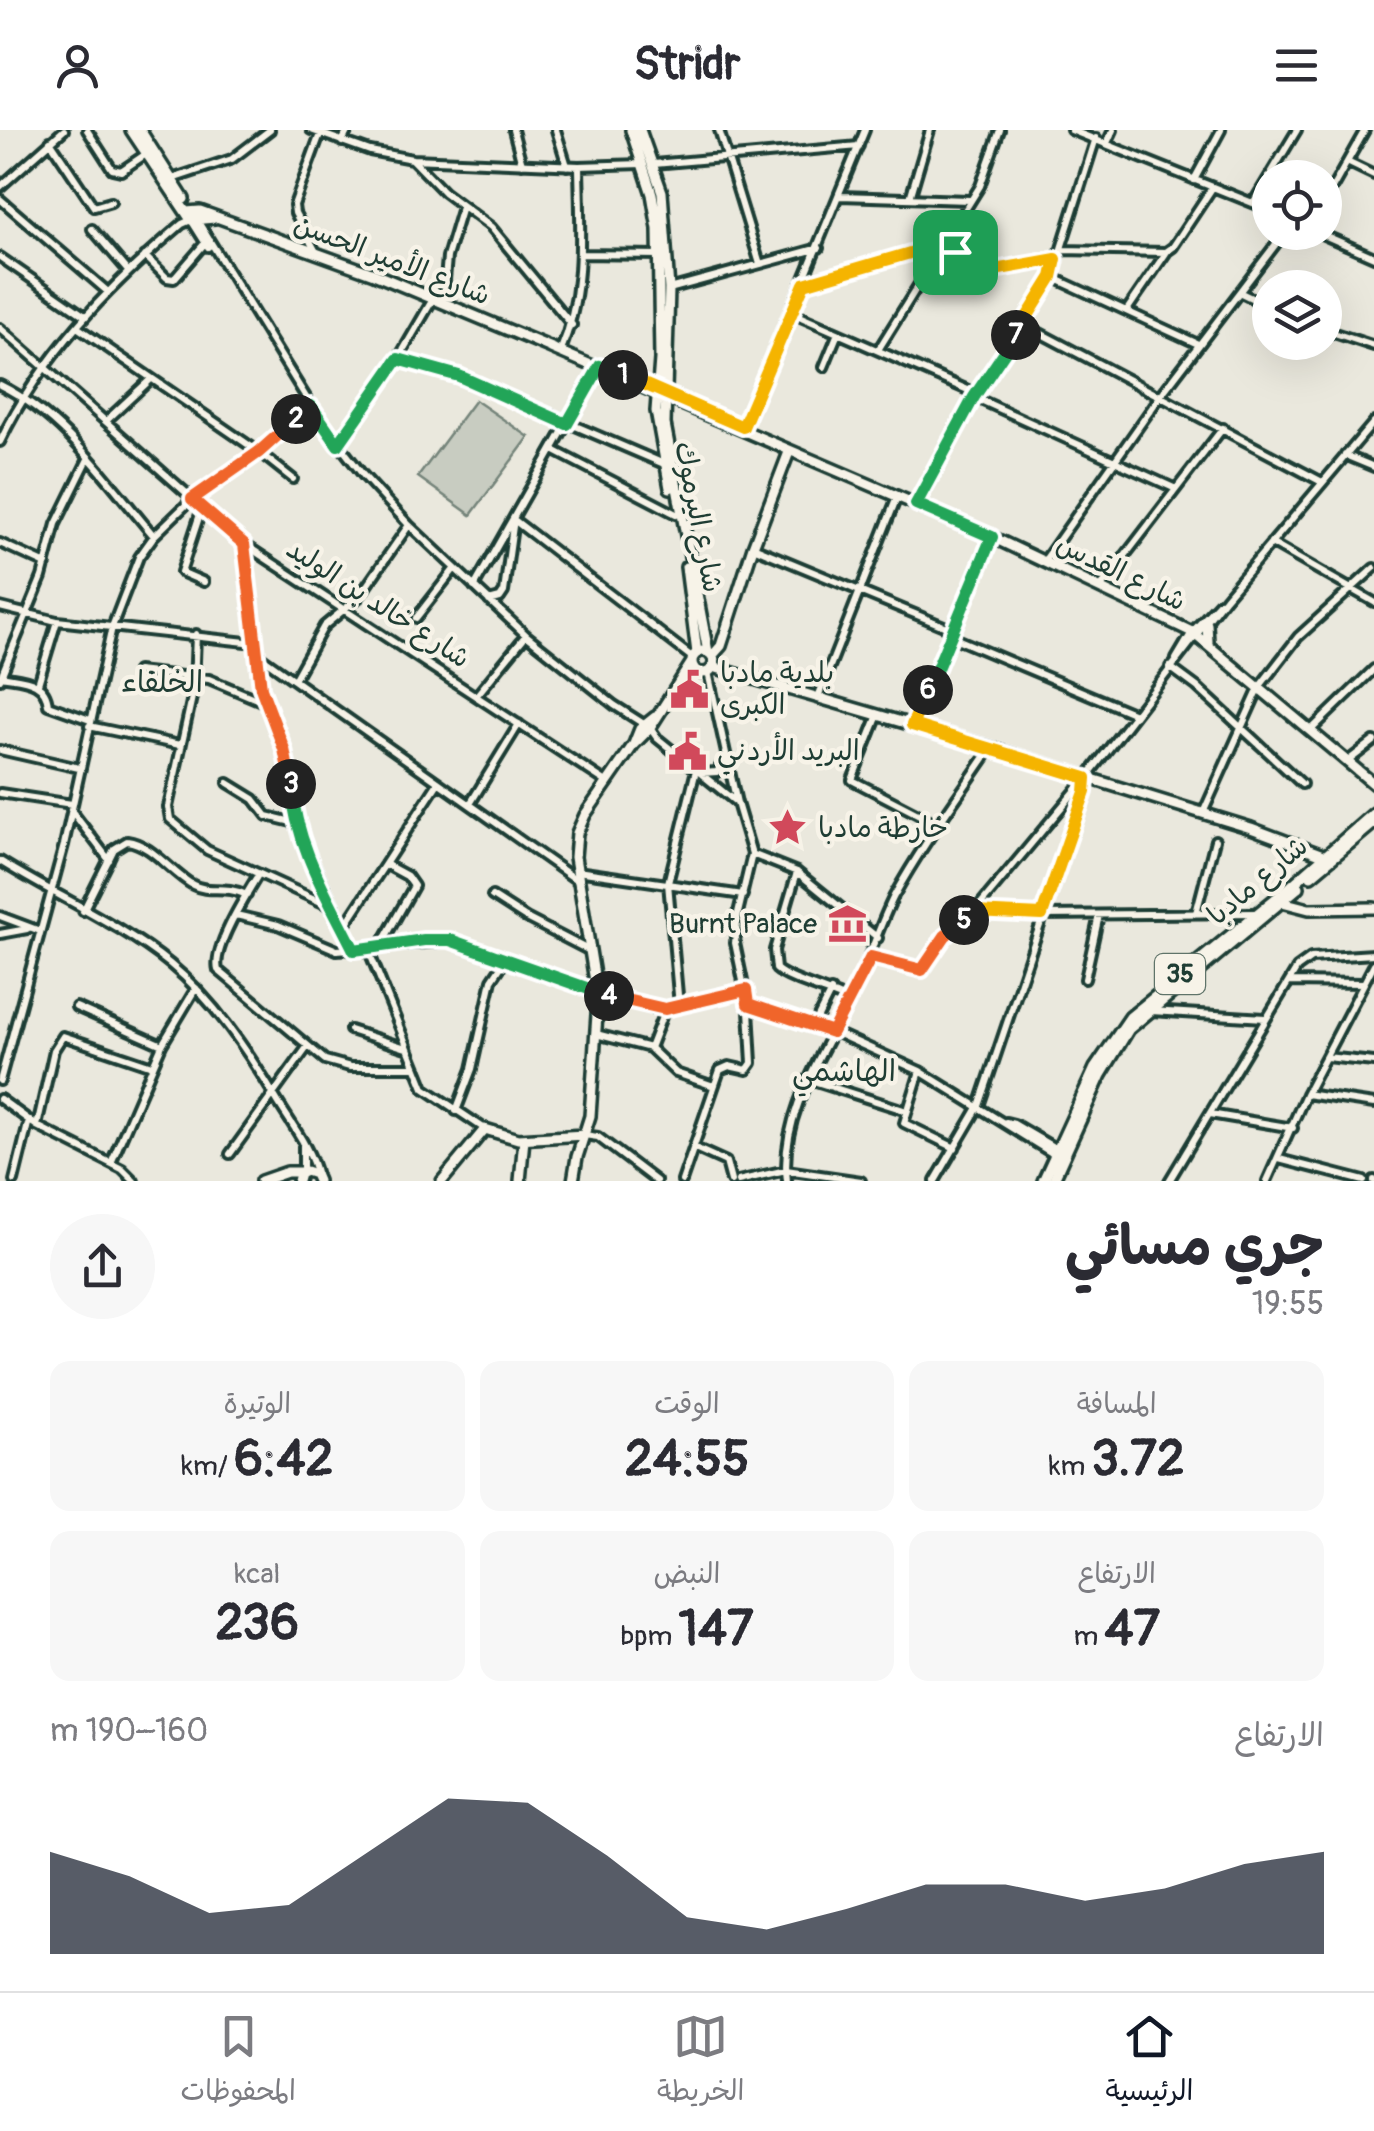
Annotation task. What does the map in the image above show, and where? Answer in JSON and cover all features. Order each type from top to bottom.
[{"type":"main road","points":[[131,130],[189,217]]},
{"type":"main road","points":[[140,130],[172,180],[189,217]]},
{"type":"main road","points":[[631,130],[662,192],[668,289],[661,394]]},
{"type":"main road","points":[[640,130],[654,205],[664,370],[687,406],[665,424]]},
{"type":"main road","name":"شارع الأمير الحسن","points":[[189,217],[215,218],[317,253],[661,394]]},
{"type":"main road","points":[[656,411],[639,385],[664,370]]},
{"type":"main road","name":"شارع القدس","points":[[661,394],[1045,560],[1195,633],[1374,784]]},
{"type":"main road","name":"شارع اليرموك","points":[[661,394],[656,411],[703,660]]},
{"type":"main road","name":"شارع اليرموك","points":[[661,394],[703,660]]},
{"type":"main road","name":"شارع القدس","points":[[731,424],[790,450]]},
{"type":"main road","points":[[573,1181],[590,1116],[598,992],[579,882],[576,833],[645,729],[703,660],[721,646],[790,450]]},
{"type":"main road","points":[[1207,624],[1208,642]]},
{"type":"main road","points":[[703,660],[1203,814],[1328,857]]},
{"type":"main road","name":"شارع مادبا","points":[[1043,1181],[1129,1028],[1282,902],[1374,813]]},
{"type":"main road","name":"شارع مادبا","points":[[1054,1181],[1060,1155],[1102,1054],[1130,1016],[1374,823]]},
{"type":"main road","points":[[1282,902],[1310,909],[1374,908]]},
{"type":"main road","points":[[442,1181],[485,1129],[524,1139],[584,1134]]},
{"type":"main road","points":[[520,1181],[524,1139]]},
{"type":"main road","points":[[261,1181],[287,1172],[301,1175],[310,1170],[318,1180]]},
{"type":"street","points":[[0,187],[63,130]]},
{"type":"street","points":[[86,130],[117,171],[146,154]]},
{"type":"street","points":[[172,180],[232,159],[270,130]]},
{"type":"street","points":[[311,130],[370,151],[412,159],[567,166],[648,164],[859,146]]},
{"type":"street","points":[[342,142],[348,130]]},
{"type":"street","points":[[514,130],[522,164]]},
{"type":"street","points":[[556,130],[567,166]]},
{"type":"street","points":[[720,130],[760,264]]},
{"type":"street","points":[[743,427],[865,130]]},
{"type":"street","points":[[910,198],[930,130]]},
{"type":"street","points":[[878,350],[988,171],[1000,130]]},
{"type":"street","points":[[1070,130],[1252,203]]},
{"type":"street","points":[[1107,143],[1114,130]]},
{"type":"street","points":[[1194,180],[1221,130]]},
{"type":"street","points":[[1279,160],[1297,130]]},
{"type":"street","points":[[1342,171],[1366,130]]},
{"type":"street","points":[[317,253],[294,206],[320,134]]},
{"type":"street","points":[[916,504],[976,396],[1052,277],[1096,138]]},
{"type":"street","points":[[50,140],[94,207],[111,202]]},
{"type":"street","points":[[412,159],[444,192],[492,227],[572,325]]},
{"type":"street","points":[[1347,162],[1374,175]]},
{"type":"street","points":[[557,351],[572,325],[581,254],[578,166]]},
{"type":"street","points":[[1127,310],[1212,188]]},
{"type":"street","points":[[840,196],[970,200]]},
{"type":"street","points":[[0,199],[108,292]]},
{"type":"street","points":[[338,445],[438,301],[462,207]]},
{"type":"street","points":[[189,217],[224,267]]},
{"type":"street","points":[[0,442],[76,326],[128,271],[189,217]]},
{"type":"street","points":[[189,217],[338,445],[410,525],[526,634],[737,803]]},
{"type":"street","points":[[92,230],[128,271]]},
{"type":"street","points":[[144,256],[167,278],[174,279],[206,243]]},
{"type":"street","points":[[1342,243],[1374,257]]},
{"type":"street","points":[[942,245],[977,273],[1056,259]]},
{"type":"street","points":[[804,284],[942,245]]},
{"type":"street","points":[[668,289],[819,248]]},
{"type":"street","points":[[1062,250],[1166,252]]},
{"type":"street","points":[[1045,560],[1161,394],[1272,250]]},
{"type":"street","points":[[581,254],[659,255]]},
{"type":"street","points":[[0,257],[85,316]]},
{"type":"street","points":[[1052,277],[1198,344]]},
{"type":"street","points":[[1240,294],[1252,299]]},
{"type":"street","points":[[792,313],[1176,489]]},
{"type":"street","points":[[1023,324],[1322,482]]},
{"type":"street","points":[[76,326],[293,478]]},
{"type":"street","name":"شارع خالد بن الوليد","points":[[0,328],[244,544],[608,783]]},
{"type":"street","points":[[824,367],[838,334]]},
{"type":"street","points":[[1342,336],[1374,346]]},
{"type":"street","points":[[398,359],[459,376],[666,464]]},
{"type":"street","points":[[474,587],[598,368]]},
{"type":"street","points":[[106,421],[150,379]]},
{"type":"street","points":[[0,385],[37,405],[154,536]]},
{"type":"street","points":[[0,1081],[51,893],[112,627],[139,557],[154,536],[192,499],[259,452],[311,406]]},
{"type":"street","points":[[871,957],[922,970],[945,936],[974,912],[1086,778],[1195,633],[1374,422]]},
{"type":"street","points":[[1101,587],[1223,428]]},
{"type":"street","points":[[553,450],[676,514]]},
{"type":"street","points":[[1346,456],[1374,466]]},
{"type":"street","points":[[88,459],[56,524],[46,564],[1,677],[38,684],[46,692],[48,705],[90,723],[180,746]]},
{"type":"street","points":[[818,697],[898,497]]},
{"type":"street","points":[[202,508],[180,572],[204,582]]},
{"type":"street","points":[[514,520],[703,660],[752,854],[736,943],[748,1004],[752,1064],[747,1070],[724,1066],[682,1181]]},
{"type":"street","points":[[489,601],[500,598],[504,592],[514,520]]},
{"type":"street","points":[[294,680],[324,626],[359,598],[410,525]]},
{"type":"street","points":[[912,725],[992,537]]},
{"type":"street","points":[[0,543],[46,564]]},
{"type":"street","points":[[1271,543],[1374,602]]},
{"type":"street","points":[[244,544],[261,688],[287,758],[296,823],[317,878],[354,950]]},
{"type":"street","points":[[753,547],[859,588],[1135,714]]},
{"type":"street","points":[[416,618],[455,568]]},
{"type":"street","points":[[1203,814],[1260,686],[1298,637],[1374,568]]},
{"type":"street","points":[[1195,633],[1207,624],[1225,598]]},
{"type":"street","points":[[0,607],[57,621],[255,643]]},
{"type":"street","points":[[38,684],[57,621]]},
{"type":"street","points":[[196,634],[195,676],[168,807],[170,819],[207,850],[333,908]]},
{"type":"street","points":[[477,696],[526,634]]},
{"type":"street","points":[[256,654],[579,882]]},
{"type":"street","points":[[1171,666],[1302,784]]},
{"type":"street","points":[[1311,730],[1374,668]]},
{"type":"street","points":[[138,672],[195,676],[267,703]]},
{"type":"street","points":[[878,716],[852,780],[939,825]]},
{"type":"street","points":[[470,804],[520,724]]},
{"type":"street","points":[[1348,761],[1374,741]]},
{"type":"street","points":[[788,1181],[792,1124],[832,1032],[871,957],[893,898],[991,748]]},
{"type":"street","points":[[0,750],[79,768]]},
{"type":"street","points":[[698,771],[717,772],[726,756]]},
{"type":"street","points":[[679,1006],[668,883],[698,771]]},
{"type":"street","points":[[935,1181],[979,1106],[1085,792],[1086,778]]},
{"type":"street","points":[[228,782],[254,799],[266,816],[296,823]]},
{"type":"street","points":[[343,928],[438,783]]},
{"type":"street","points":[[0,793],[71,807],[109,860]]},
{"type":"street","points":[[1196,914],[1215,840]]},
{"type":"street","points":[[83,912],[118,844],[134,842],[202,889],[226,887],[246,895]]},
{"type":"street","points":[[752,854],[796,872],[878,938]]},
{"type":"street","points":[[556,865],[571,863],[576,857]]},
{"type":"street","points":[[0,861],[149,949],[196,988],[273,1094],[318,1180]]},
{"type":"street","points":[[381,946],[414,886],[407,876],[385,864]]},
{"type":"street","points":[[578,871],[743,895]]},
{"type":"street","points":[[796,872],[774,962],[784,976],[850,1001]]},
{"type":"street","points":[[258,874],[217,957],[218,970],[325,1060],[339,1065],[414,1067]]},
{"type":"street","points":[[492,896],[590,951]]},
{"type":"street","points":[[974,912],[1257,913]]},
{"type":"street","points":[[236,915],[278,925],[338,950],[450,940],[598,992],[665,1009],[746,990]]},
{"type":"street","points":[[1085,978],[1099,915]]},
{"type":"street","points":[[0,916],[40,932]]},
{"type":"street","points":[[0,934],[28,928]]},
{"type":"street","points":[[368,949],[424,1088],[485,1129]]},
{"type":"street","points":[[1169,1181],[1296,968],[1312,958],[1374,954]]},
{"type":"street","points":[[456,1111],[472,1069],[492,980],[506,960]]},
{"type":"street","points":[[1267,1181],[1306,1094],[1374,966]]},
{"type":"street","points":[[1288,982],[1364,983]]},
{"type":"street","points":[[111,1163],[162,1044],[196,988]]},
{"type":"street","points":[[814,1025],[830,991]]},
{"type":"street","points":[[748,1004],[832,1032],[920,1072],[1014,1124],[1060,1155]]},
{"type":"street","points":[[76,1007],[162,1044]]},
{"type":"street","points":[[650,1048],[665,1009]]},
{"type":"street","points":[[1146,1011],[1265,1018]]},
{"type":"street","points":[[350,1030],[407,1048]]},
{"type":"street","points":[[596,1034],[650,1048],[676,1074],[714,1086]]},
{"type":"street","points":[[37,1126],[56,1043],[63,1036],[152,1066]]},
{"type":"street","points":[[230,1154],[308,1046]]},
{"type":"street","points":[[1326,1057],[1374,1062]]},
{"type":"street","points":[[920,1072],[906,1125],[954,1148]]},
{"type":"street","points":[[810,1080],[907,1111]]},
{"type":"street","points":[[1306,1094],[1374,1104]]},
{"type":"street","points":[[0,1099],[37,1126],[111,1163],[134,1181]]},
{"type":"street","points":[[1209,1114],[1292,1128]]},
{"type":"street","points":[[14,1181],[29,1120]]},
{"type":"street","points":[[584,1134],[598,1137],[656,1181]]},
{"type":"street","points":[[301,1175],[302,1144]]},
{"type":"street","points":[[695,1148],[726,1162],[735,1181],[786,1170],[861,1181]]},
{"type":"street","points":[[1279,1159],[1364,1181]]},
{"type":"shaded area","points":[[475,400],[529,437],[471,515],[418,477]]},
{"type":"place","name":"بلدية مادبا الكبرى","points":[[690,689]]},
{"type":"place","name":"البريد الأردني","points":[[687,751]]},
{"type":"place","name":"خارطة مادبا","points":[[788,828]]},
{"type":"place","name":"Burnt Palace","points":[[847,924]]},
{"type":"district","name":"الخلفاء","points":[[162,682]]},
{"type":"district","name":"الهاشمي","points":[[844,1071]]},
{"type":"route","points":[[942,245],[955,252],[972,271],[985,274],[1056,259],[1052,277],[974,397],[916,504],[992,537],[912,725],[1086,778],[1085,792],[1042,915],[974,912],[945,936],[922,970],[871,957],[832,1032],[748,1004],[746,990],[665,1009],[654,1008],[569,983],[450,940],[354,950],[298,833],[287,758],[259,679],[244,544],[192,499],[259,452],[311,406],[338,445],[398,359],[459,376],[567,424],[600,366],[743,427],[804,284],[934,246],[942,245]]}]
